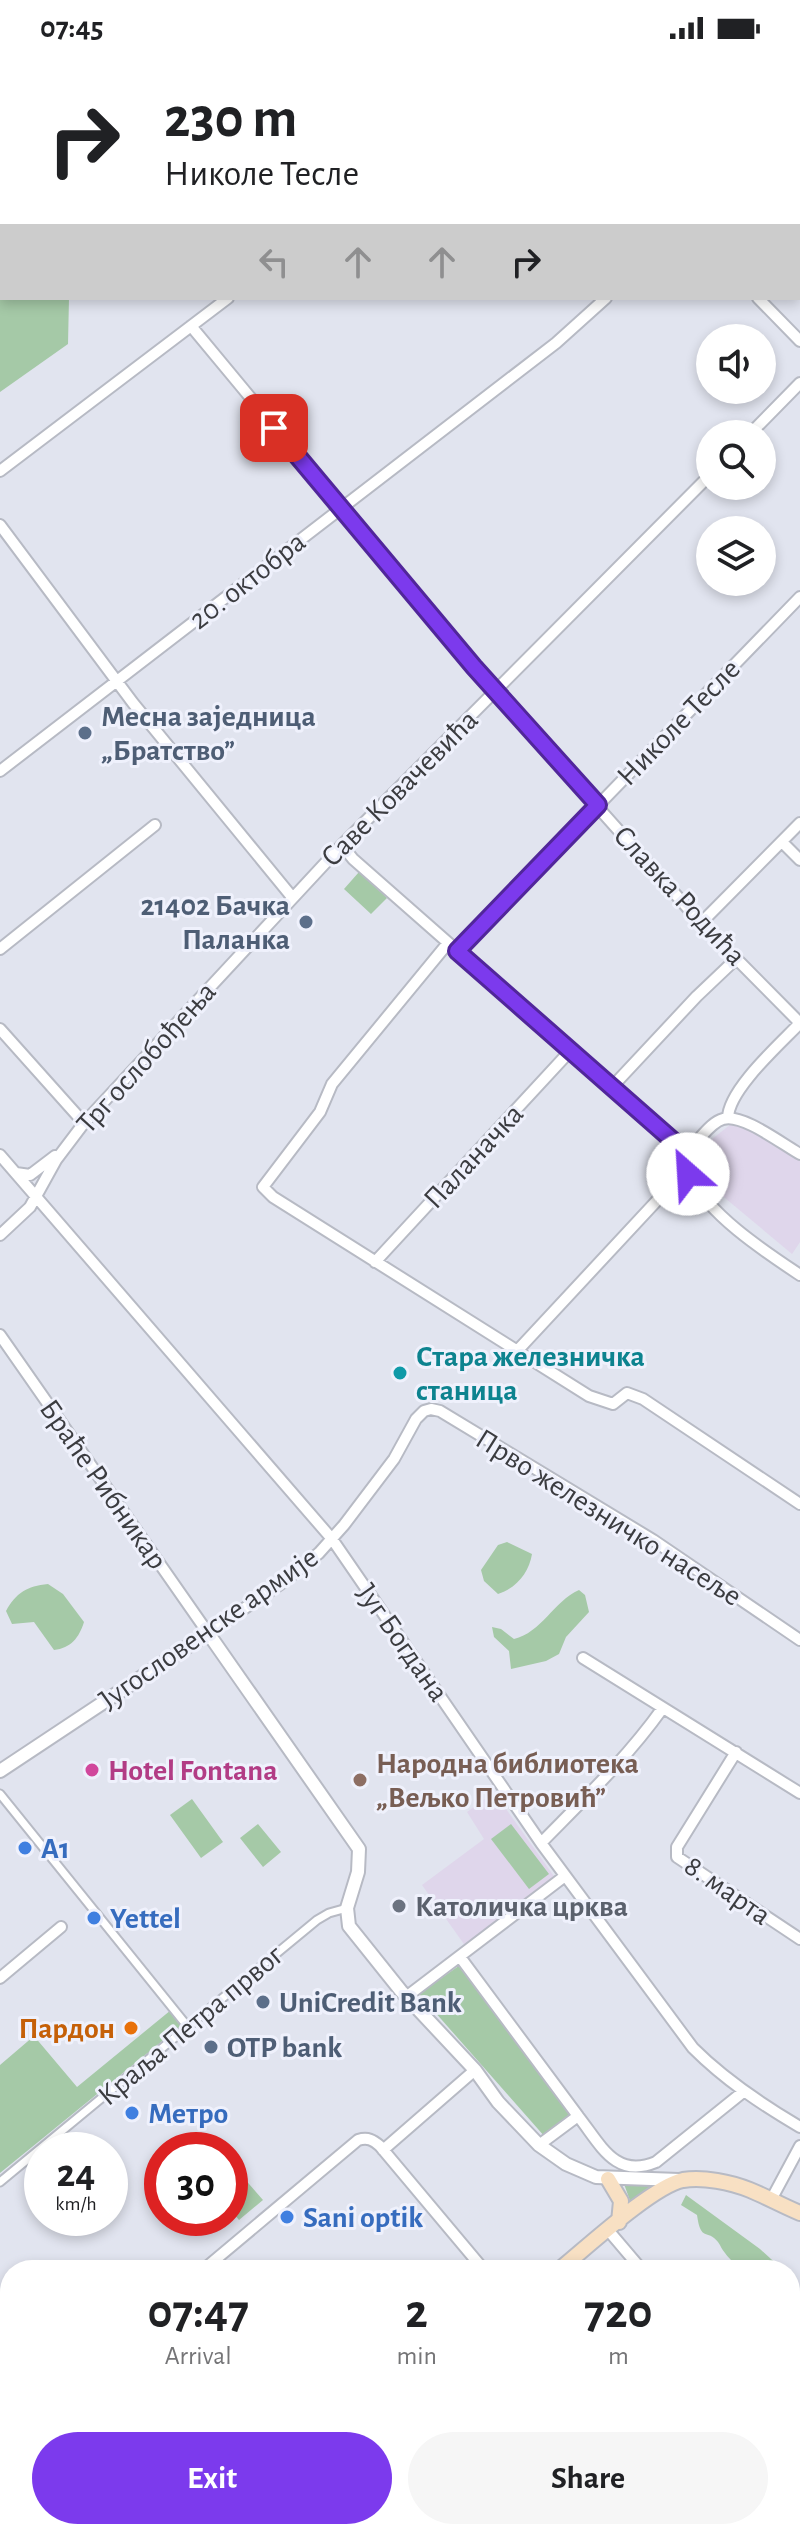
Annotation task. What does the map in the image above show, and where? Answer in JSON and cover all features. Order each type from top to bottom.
[{"type":"main road","points":[[608,2179],[621,2201],[614,2226]]},
{"type":"main road","points":[[572,2260],[655,2193],[683,2180],[729,2184],[800,2213]]},
{"type":"street","points":[[0,471],[225,300]]},
{"type":"street","name":"20. октобра","points":[[0,771],[556,343],[604,300]]},
{"type":"street","points":[[760,300],[800,341]]},
{"type":"street","name":"Славка Родића","points":[[191,326],[495,691],[701,923],[800,1023]]},
{"type":"street","points":[[764,420],[800,383]]},
{"type":"street","name":"Саве Ковачевића","points":[[292,897],[696,489]]},
{"type":"street","points":[[0,525],[116,681],[292,897]]},
{"type":"street","name":"Николе Тесле","points":[[375,1262],[273,1197],[263,1187],[320,1112],[332,1084],[452,947],[598,805],[800,597]]},
{"type":"street","points":[[701,923],[800,823]]},
{"type":"street","points":[[0,949],[155,825]]},
{"type":"street","points":[[782,842],[800,860]]},
{"type":"street","points":[[342,845],[353,859],[687,1153]]},
{"type":"street","name":"Трг ослобођења","points":[[0,1235],[22,1216],[65,1147],[84,1123],[292,897]]},
{"type":"street","points":[[611,1088],[737,958]]},
{"type":"street","points":[[728,1118],[730,1102],[736,1094],[800,1023]]},
{"type":"street","points":[[0,1029],[84,1123]]},
{"type":"street","name":"Паланачка","points":[[375,1262],[571,1050]]},
{"type":"street","points":[[800,1154],[743,1120],[728,1118],[714,1123],[687,1153],[688,1174],[711,1206],[800,1275]]},
{"type":"street","name":"Трг ослобођења","points":[[16,1173],[24,1176],[37,1172],[65,1147]]},
{"type":"street","name":"Југ Богдана","points":[[0,1155],[332,1539],[541,1843],[693,2048],[743,2092],[800,2127]]},
{"type":"street","points":[[517,1351],[677,1179],[688,1174]]},
{"type":"street","points":[[375,1262],[589,1396],[613,1404],[627,1393],[643,1399],[767,1485],[800,1504]]},
{"type":"street","name":"Браће Рибникар","points":[[0,1335],[208,1633]]},
{"type":"street","name":"Прво железничко насеље","points":[[416,1419],[431,1409],[440,1411],[653,1540],[800,1640]]},
{"type":"street","name":"Југословенске армије","points":[[0,1771],[282,1583],[332,1539],[394,1459],[416,1419]]},
{"type":"street","points":[[208,1633],[359,1849],[358,1872],[347,1908],[349,1926],[361,1945],[406,1997],[475,2070],[498,2102],[539,2145],[574,2168],[608,2179],[683,2180]]},
{"type":"street","points":[[583,1658],[800,1793]]},
{"type":"street","points":[[541,1843],[609,1773],[662,1709]]},
{"type":"street","name":"8. марта","points":[[736,1752],[677,1847],[677,1857],[800,1939]]},
{"type":"street","points":[[0,1794],[188,2027]]},
{"type":"street","points":[[406,1997],[565,1876]]},
{"type":"street","name":"Краља Петра првог","points":[[0,2182],[317,1920],[347,1908]]},
{"type":"street","points":[[0,1978],[61,1927]]},
{"type":"street","points":[[460,1957],[578,2116],[619,2164],[643,2168],[656,2162],[743,2092]]},
{"type":"street","points":[[383,2150],[475,2070]]},
{"type":"street","points":[[539,2145],[578,2116]]},
{"type":"street","points":[[215,2260],[364,2138],[374,2141],[383,2150],[476,2260]]},
{"type":"street","points":[[771,2200],[800,2146]]},
{"type":"street","points":[[614,2226],[636,2260]]},
{"type":"shaded area","points":[[731,1124],[739,1124],[800,1161],[800,1242],[792,1254],[701,1175],[697,1163],[701,1148]]},
{"type":"shaded area","points":[[494,1792],[556,1879],[466,1947],[422,1885],[484,1839],[467,1812]]},
{"type":"green space","points":[[0,300],[69,300],[68,344],[0,392]]},
{"type":"green space","points":[[359,872],[387,898],[371,914],[344,889]]},
{"type":"green space","points":[[507,1542],[532,1554],[521,1578],[511,1588],[498,1594],[484,1581],[481,1570],[498,1545]]},
{"type":"green space","points":[[48,1584],[63,1594],[84,1622],[74,1641],[54,1650],[34,1622],[12,1624],[6,1611],[23,1592]]},
{"type":"green space","points":[[579,1590],[585,1595],[589,1612],[566,1637],[559,1654],[546,1661],[511,1669],[509,1651],[494,1637],[492,1627],[501,1629],[514,1639],[524,1636],[562,1601]]},
{"type":"green space","points":[[192,1799],[223,1842],[201,1858],[170,1815]]},
{"type":"green space","points":[[258,1824],[281,1852],[263,1867],[240,1838]]},
{"type":"green space","points":[[511,1824],[549,1874],[529,1889],[491,1839]]},
{"type":"green space","points":[[460,1965],[572,2117],[545,2137],[419,1994]]},
{"type":"green space","points":[[171,2010],[182,2025],[50,2132],[24,2132],[24,2153],[0,2173],[0,2065],[34,2036],[77,2087]]},
{"type":"green space","points":[[248,2183],[263,2200],[248,2212]]},
{"type":"green space","points":[[624,2184],[650,2185],[654,2189],[632,2206]]},
{"type":"green space","points":[[686,2195],[772,2260],[731,2260],[714,2238],[700,2229],[697,2215],[681,2205]]},
{"type":"place","name":"Месна заједница „Братство”","points":[[85,733]]},
{"type":"place","name":"21402 Бачка Паланка","points":[[306,922]]},
{"type":"place","name":"Стара железничка станица","points":[[400,1373]]},
{"type":"place","name":"Hotel Fontana","points":[[92,1770]]},
{"type":"place","name":"Народна библиотека „Вељко Петровић”","points":[[360,1780]]},
{"type":"place","name":"A1","points":[[25,1848]]},
{"type":"place","name":"Католичка црква","points":[[399,1906]]},
{"type":"place","name":"Yettel","points":[[94,1918]]},
{"type":"place","name":"UniCredit Bank","points":[[263,2002]]},
{"type":"place","name":"Пардон","points":[[131,2028]]},
{"type":"place","name":"OTP bank","points":[[211,2047]]},
{"type":"place","name":"Метро","points":[[132,2113]]},
{"type":"place","name":"Sani optik","points":[[287,2217]]},
{"type":"route","points":[[274,428],[474,667],[598,805],[457,951],[687,1153],[688,1174]]}]
